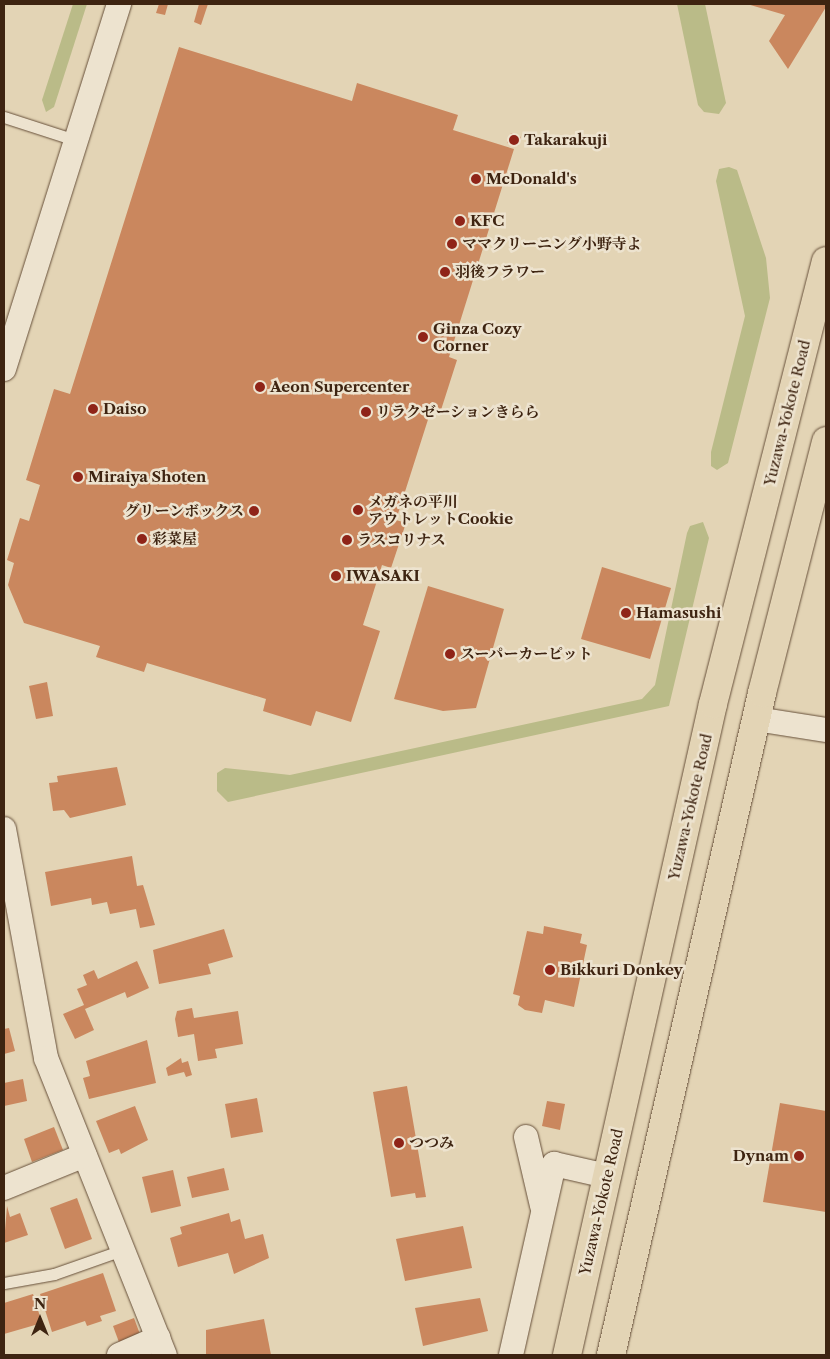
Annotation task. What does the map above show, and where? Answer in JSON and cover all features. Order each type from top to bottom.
[{"type":"highway","name":"Yuzawa-Yokote Road","points":[[567,1355],[713,704],[826,261]]},
{"type":"highway","points":[[611,1355],[756,719],[826,441]]},
{"type":"street","points":[[4,369],[78,141],[119,4]]},
{"type":"street","points":[[756,719],[826,730]]},
{"type":"street","points":[[4,828],[8,884],[46,1058],[125,1249],[162,1346],[119,1355]]},
{"type":"street","points":[[526,1137],[543,1212]]},
{"type":"street","points":[[4,1188],[85,1155]]},
{"type":"street","points":[[511,1355],[554,1164],[607,1176]]},
{"type":"lane","points":[[4,117],[78,141]]},
{"type":"lane","points":[[4,1283],[54,1274],[125,1249]]},
{"type":"green space","points":[[73,4],[87,4],[54,107],[46,112],[42,100]]},
{"type":"green space","points":[[677,4],[705,4],[726,103],[719,114],[704,112],[698,105]]},
{"type":"green space","points":[[729,167],[737,170],[766,258],[770,298],[728,463],[717,470],[711,466],[711,452],[745,316],[716,181],[719,169]]},
{"type":"green space","points":[[703,522],[709,538],[669,706],[228,802],[217,791],[217,773],[225,768],[290,775],[642,699],[655,685],[687,533],[690,526]]},
{"type":"building","points":[[159,4],[168,4],[165,15],[156,13]]},
{"type":"building","points":[[199,4],[208,4],[201,25],[194,22]]},
{"type":"building","points":[[747,4],[826,4],[826,7],[788,69],[769,41],[785,15]]},
{"type":"building","name":"Aeon Supercenter","points":[[179,47],[352,101],[357,83],[458,115],[453,130],[514,149],[449,357],[457,360],[441,410],[432,407],[396,520],[406,523],[391,568],[382,565],[363,625],[380,631],[351,722],[316,711],[311,726],[263,711],[266,699],[147,663],[144,672],[96,657],[100,646],[24,623],[8,585],[14,563],[7,560],[20,518],[29,521],[40,485],[26,480],[54,389],[70,394]]},
{"type":"building","name":"Takarakuji","points":[[511,133],[521,137],[518,146],[507,143]]},
{"type":"building","name":"Hamasushi","points":[[602,567],[671,588],[650,659],[581,639]]},
{"type":"building","name":"スーパーカーピット","points":[[428,586],[504,609],[476,708],[443,711],[394,699]]},
{"type":"building","points":[[47,682],[53,716],[36,719],[29,686]]},
{"type":"building","points":[[117,767],[126,805],[70,818],[64,810],[53,811],[49,783],[58,782],[57,776]]},
{"type":"building","points":[[132,856],[137,886],[143,885],[155,925],[140,928],[136,909],[110,914],[107,902],[92,905],[91,898],[51,906],[45,872]]},
{"type":"building","name":"Bikkuri Donkey","points":[[544,926],[582,934],[580,943],[587,945],[574,1007],[545,1000],[542,1013],[525,1010],[518,1005],[520,996],[513,994],[527,931],[543,934]]},
{"type":"building","points":[[224,929],[233,957],[208,964],[211,974],[159,984],[153,950]]},
{"type":"building","points":[[137,961],[149,988],[127,998],[125,992],[85,1009],[94,1030],[75,1039],[63,1014],[84,1005],[77,989],[87,985],[83,975],[94,970],[98,979]]},
{"type":"building","points":[[192,1008],[194,1018],[238,1011],[243,1044],[215,1049],[217,1058],[198,1061],[194,1034],[178,1037],[175,1019],[177,1011]]},
{"type":"building","points":[[9,1028],[15,1051],[4,1054],[4,1029]]},
{"type":"building","points":[[147,1040],[156,1083],[89,1099],[83,1078],[90,1076],[86,1061]]},
{"type":"building","points":[[181,1058],[182,1063],[188,1061],[192,1075],[186,1077],[184,1072],[168,1076],[166,1068]]},
{"type":"building","points":[[23,1079],[27,1101],[4,1106],[4,1083]]},
{"type":"building","name":"つつみ","points":[[407,1086],[426,1197],[416,1198],[415,1193],[391,1197],[373,1092]]},
{"type":"building","points":[[257,1098],[263,1132],[231,1138],[225,1104]]},
{"type":"building","points":[[547,1101],[565,1104],[560,1130],[542,1126]]},
{"type":"building","name":"Dynam","points":[[780,1103],[826,1111],[826,1212],[763,1202]]},
{"type":"building","points":[[135,1106],[148,1140],[121,1154],[119,1149],[109,1153],[96,1121]]},
{"type":"building","points":[[54,1127],[63,1150],[32,1162],[24,1139]]},
{"type":"building","points":[[224,1168],[229,1190],[192,1198],[187,1177]]},
{"type":"building","points":[[173,1170],[181,1206],[151,1213],[142,1177]]},
{"type":"building","points":[[77,1198],[92,1239],[65,1249],[50,1208]]},
{"type":"building","points":[[7,1206],[10,1217],[20,1213],[28,1235],[4,1243]]},
{"type":"building","points":[[229,1213],[231,1222],[240,1219],[245,1239],[263,1234],[269,1258],[234,1274],[228,1253],[178,1267],[170,1238],[182,1234],[180,1227]]},
{"type":"building","points":[[463,1226],[472,1268],[405,1281],[396,1239]]},
{"type":"building","points":[[103,1273],[116,1311],[100,1316],[102,1321],[87,1326],[85,1321],[52,1332],[40,1294]]},
{"type":"building","points":[[33,1294],[42,1323],[4,1334],[4,1303]]},
{"type":"building","points":[[480,1298],[488,1331],[423,1346],[415,1308]]},
{"type":"building","points":[[134,1318],[141,1337],[120,1345],[113,1326]]},
{"type":"building","points":[[264,1319],[271,1355],[206,1355],[206,1330]]},
{"type":"place","name":"Takarakuji","points":[[514,140]]},
{"type":"place","name":"McDonald's","points":[[476,179]]},
{"type":"place","name":"KFC","points":[[460,221]]},
{"type":"place","name":"ママクリーニング小野寺よ","points":[[452,244]]},
{"type":"place","name":"羽後フラワー","points":[[445,272]]},
{"type":"place","name":"Ginza Cozy Corner","points":[[423,337]]},
{"type":"place","name":"Aeon Supercenter","points":[[260,387]]},
{"type":"place","name":"Daiso","points":[[93,409]]},
{"type":"place","name":"リラクゼーションきらら","points":[[366,412]]},
{"type":"place","name":"Miraiya Shoten","points":[[78,477]]},
{"type":"place","name":"メガネの平川 アウトレットCookie","points":[[358,510]]},
{"type":"place","name":"グリーンボックス","points":[[254,511]]},
{"type":"place","name":"彩菜屋","points":[[142,539]]},
{"type":"place","name":"ラスコリナス","points":[[347,540]]},
{"type":"place","name":"IWASAKI","points":[[336,576]]},
{"type":"place","name":"Hamasushi","points":[[626,613]]},
{"type":"place","name":"スーパーカーピット","points":[[450,654]]},
{"type":"place","name":"Bikkuri Donkey","points":[[550,970]]},
{"type":"place","name":"つつみ","points":[[399,1143]]},
{"type":"place","name":"Dynam","points":[[799,1156]]}]
